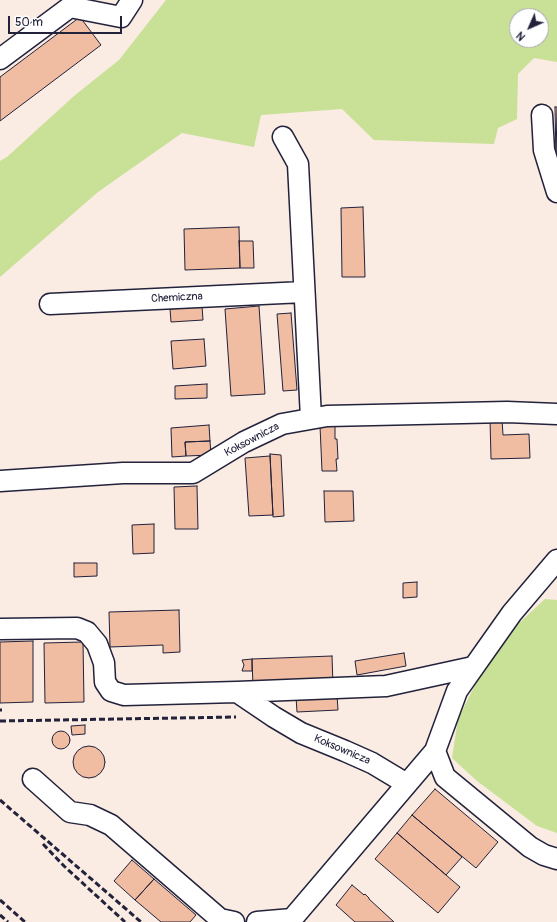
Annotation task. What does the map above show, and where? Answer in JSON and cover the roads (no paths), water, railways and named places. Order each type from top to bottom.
[{"type":"lane","points":[[0,59],[70,7],[121,17],[132,0]]},
{"type":"lane","points":[[542,115],[544,150],[557,192]]},
{"type":"lane","points":[[283,137],[298,164],[311,418]]},
{"type":"lane","name":"Chemiczna","points":[[50,304],[304,292]]},
{"type":"lane","name":"Koksownicza","points":[[0,481],[123,474],[193,473],[244,442],[282,424],[327,416],[507,412],[557,414]]},
{"type":"lane","points":[[257,922],[291,920],[407,784],[434,751],[457,691],[473,667],[512,613],[553,572]]},
{"type":"lane","points":[[0,629],[77,628],[87,632],[97,644],[104,663],[105,682],[111,691],[124,694],[237,692],[386,686],[473,667]]},
{"type":"lane","name":"Koksownicza","points":[[237,692],[301,733],[345,750],[372,763],[407,784]]},
{"type":"lane","points":[[434,751],[445,777],[530,847],[544,855],[557,859]]},
{"type":"lane","points":[[33,780],[70,812],[90,815],[112,825],[224,921]]},
{"type":"railway","points":[[0,721],[236,717]]},
{"type":"railway","points":[[0,800],[141,922]]},
{"type":"railway","points":[[43,844],[64,866],[125,922]]},
{"type":"railway","points":[[0,900],[25,922]]},
{"type":"railway","points":[[0,915],[8,922]]}]
